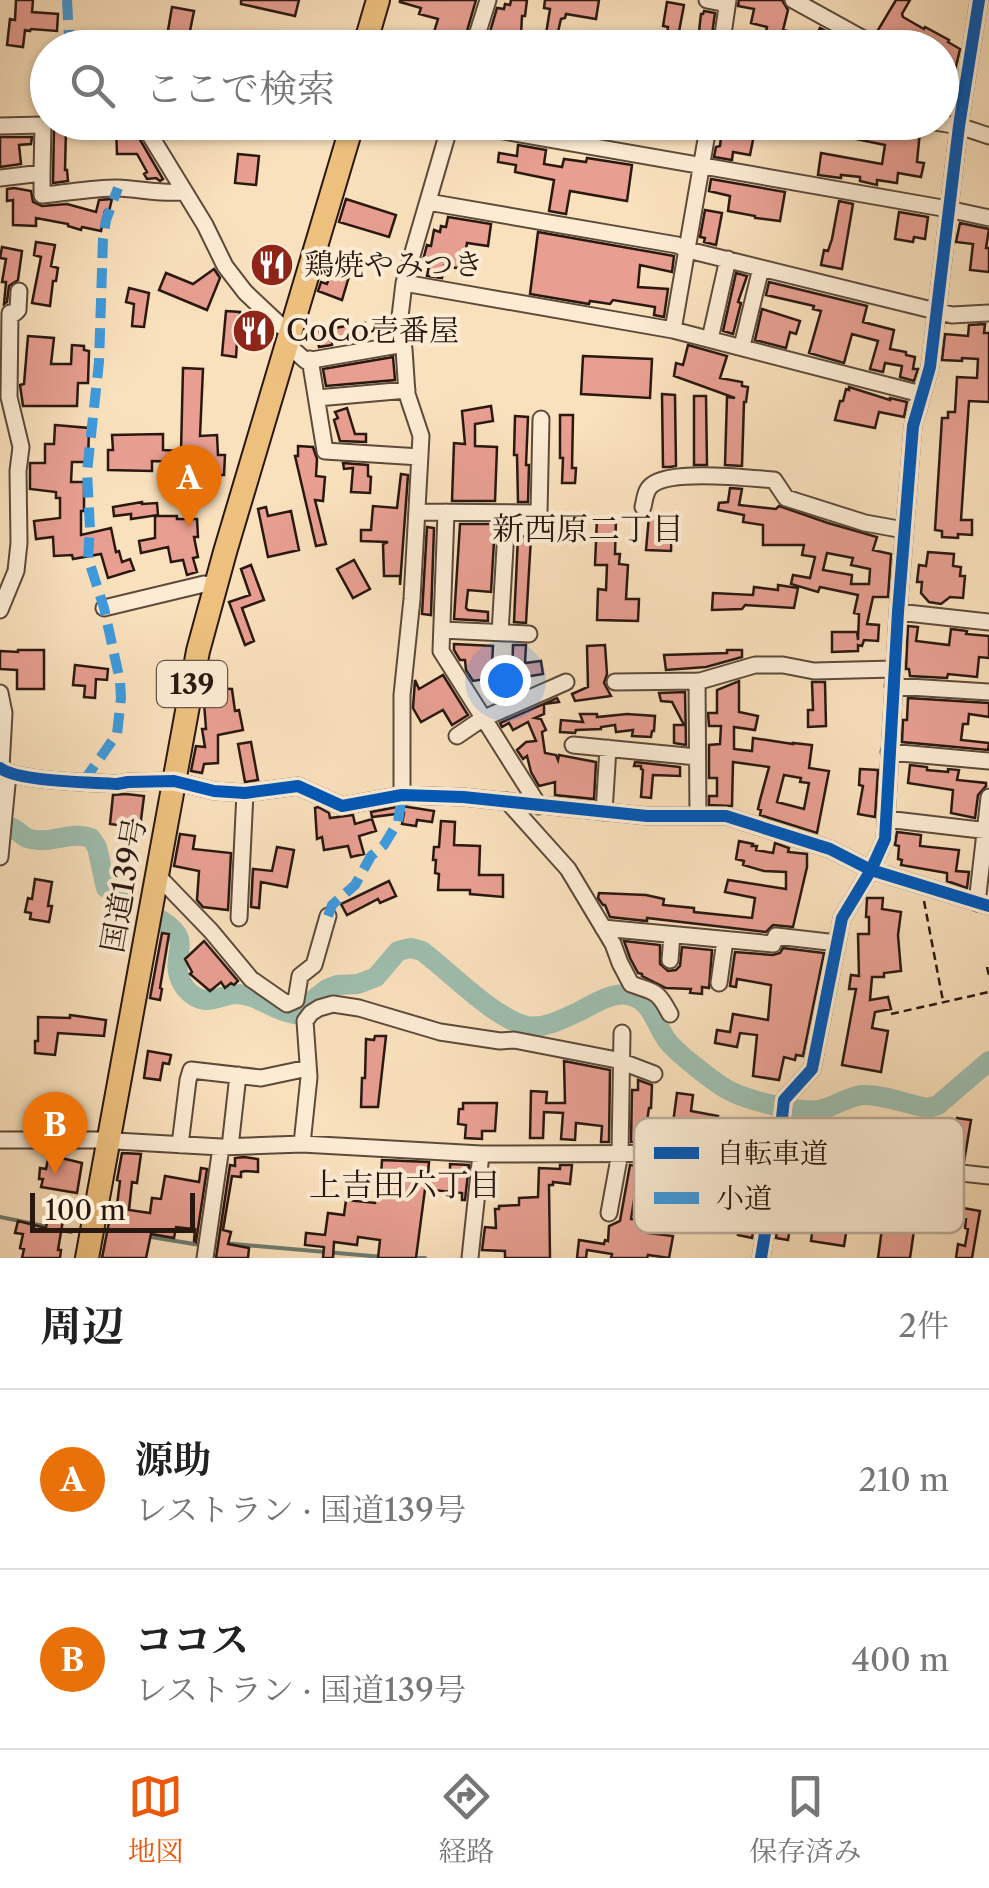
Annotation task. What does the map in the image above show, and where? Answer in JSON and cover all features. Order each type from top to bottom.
[{"type":"highway","points":[[369,30],[378,0]]},
{"type":"highway","points":[[379,30],[388,0]]},
{"type":"highway","name":"国道139号","points":[[77,1258],[156,874],[168,781],[198,652],[337,140]]},
{"type":"highway","name":"国道139号","points":[[88,1258],[102,1141],[204,584],[347,140]]},
{"type":"street","points":[[479,30],[488,0]]},
{"type":"street","points":[[707,0],[728,2],[724,30]]},
{"type":"street","points":[[793,0],[847,30]]},
{"type":"street","points":[[959,121],[979,0]]},
{"type":"street","points":[[959,91],[964,94]]},
{"type":"street","points":[[0,126],[30,125]]},
{"type":"street","points":[[959,126],[989,136]]},
{"type":"street","points":[[43,140],[42,195],[104,188],[161,194],[184,192]]},
{"type":"street","points":[[155,140],[225,266],[306,360],[404,344]]},
{"type":"street","points":[[402,795],[402,695],[421,436],[406,390],[399,325],[404,283],[447,140]]},
{"type":"street","points":[[554,140],[989,218]]},
{"type":"street","points":[[673,330],[705,140]]},
{"type":"street","points":[[780,1118],[784,1100],[812,1068],[842,918],[885,839],[913,426],[930,367],[956,140]]},
{"type":"street","points":[[0,178],[42,173]]},
{"type":"street","points":[[428,202],[658,242],[952,315],[989,313]]},
{"type":"street","points":[[710,338],[728,260]]},
{"type":"street","points":[[742,346],[761,268]]},
{"type":"street","points":[[404,283],[673,330],[921,394]]},
{"type":"street","points":[[0,610],[16,571],[19,544],[21,447],[8,378],[10,314],[18,310],[20,291]]},
{"type":"street","points":[[310,359],[325,451],[420,457]]},
{"type":"street","points":[[317,398],[406,390]]},
{"type":"street","points":[[417,512],[539,513],[541,419]]},
{"type":"street","points":[[644,507],[646,493],[661,480],[692,475],[774,480],[786,498],[865,523],[904,530]]},
{"type":"street","points":[[446,512],[441,652],[539,806]]},
{"type":"street","points":[[500,632],[506,513]]},
{"type":"street","points":[[104,608],[204,584]]},
{"type":"street","points":[[898,612],[989,622]]},
{"type":"street","points":[[442,630],[529,634]]},
{"type":"street","points":[[615,682],[697,681],[754,665],[784,665],[989,692]]},
{"type":"street","points":[[697,681],[698,816]]},
{"type":"street","points":[[457,736],[482,719],[566,682]]},
{"type":"street","points":[[0,694],[4,714],[0,856]]},
{"type":"street","points":[[573,745],[697,757]]},
{"type":"street","points":[[604,812],[608,748]]},
{"type":"street","points":[[889,752],[989,761]]},
{"type":"street","points":[[3,770],[118,784],[168,781],[245,793],[298,786],[342,806],[402,795],[463,796],[648,816],[726,816],[830,850],[871,870],[983,904],[989,796]]},
{"type":"street","points":[[238,918],[245,793]]},
{"type":"street","points":[[508,801],[568,868],[613,944],[631,984],[651,989],[670,1014]]},
{"type":"street","points":[[886,820],[987,831]]},
{"type":"street","points":[[156,874],[212,931],[251,979],[287,1004],[296,1000],[300,976],[314,965],[328,916]]},
{"type":"street","points":[[603,928],[774,944],[776,936],[837,942]]},
{"type":"street","points":[[670,960],[672,935]]},
{"type":"street","points":[[719,984],[725,940]]},
{"type":"street","points":[[302,1144],[308,1098],[305,1021],[311,1013],[333,1004],[440,1032],[514,1040],[622,1062],[654,1074]]},
{"type":"street","points":[[608,1213],[620,1153],[622,1033]]},
{"type":"street","points":[[180,1145],[191,1070],[261,1078],[308,1068]]},
{"type":"street","points":[[206,1258],[238,1076]]},
{"type":"street","points":[[0,1140],[226,1147],[302,1144],[481,1154],[634,1153]]},
{"type":"street","points":[[470,1258],[481,1154]]},
{"type":"street","points":[[964,1173],[989,1176]]},
{"type":"street","points":[[761,1258],[765,1233]]},
{"type":"path","points":[[921,885],[943,1001]]},
{"type":"path","points":[[987,967],[989,976]]},
{"type":"path","points":[[890,1014],[989,992]]},
{"type":"building","points":[[16,0],[33,0],[32,12],[58,14],[57,30],[25,30],[23,47],[7,45],[10,19],[15,20]]},
{"type":"building","points":[[241,0],[299,0],[295,16],[241,4]]},
{"type":"building","points":[[476,0],[467,30],[435,30],[438,19],[419,14],[421,8],[400,2]]},
{"type":"building","points":[[511,0],[527,0],[521,30],[491,30],[497,8],[510,5]]},
{"type":"building","points":[[545,0],[599,0],[596,19],[566,14],[558,30],[547,30],[550,9],[544,8]]},
{"type":"building","points":[[739,0],[782,0],[788,10],[783,30],[766,30],[767,27],[751,23],[754,9],[738,6]]},
{"type":"building","points":[[896,0],[910,0],[903,17],[931,30],[878,30]]},
{"type":"building","points":[[667,2],[684,5],[679,30],[663,26]]},
{"type":"building","points":[[172,7],[194,11],[190,30],[168,30]]},
{"type":"building","points":[[715,13],[713,30],[699,30],[701,14]]},
{"type":"building","points":[[0,137],[30,137],[31,144],[19,145],[21,164],[0,167]]},
{"type":"building","points":[[54,140],[66,140],[68,181],[53,183]]},
{"type":"building","points":[[116,140],[140,140],[163,179],[147,179],[137,154],[117,154]]},
{"type":"building","points":[[721,140],[753,140],[750,155],[733,152],[732,160],[714,157],[716,147]]},
{"type":"building","points":[[861,140],[919,140],[917,162],[924,163],[921,177],[898,173],[897,183],[877,180],[877,185],[860,181],[860,177],[818,175],[821,153],[882,164],[885,145]]},
{"type":"building","points":[[518,145],[546,150],[544,164],[562,167],[564,159],[586,162],[587,158],[632,165],[627,201],[570,191],[566,214],[549,211],[554,180],[515,172],[516,165],[498,162],[499,153],[517,156]]},
{"type":"building","points":[[238,154],[259,156],[256,185],[235,183]]},
{"type":"building","points":[[711,179],[785,192],[780,221],[728,211],[730,196],[709,191]]},
{"type":"building","points":[[7,189],[31,191],[33,202],[42,206],[67,204],[96,212],[99,200],[112,199],[101,231],[36,218],[36,226],[13,225],[13,200],[7,201]]},
{"type":"building","points":[[346,199],[396,215],[389,237],[339,222]]},
{"type":"building","points":[[839,201],[853,204],[842,269],[821,265],[824,250],[828,251],[832,239]]},
{"type":"building","points":[[705,210],[722,213],[716,245],[700,237]]},
{"type":"building","points":[[899,212],[928,217],[925,239],[895,239]]},
{"type":"building","points":[[448,217],[491,224],[488,246],[467,243],[463,269],[444,266],[442,278],[427,276],[430,261],[423,260],[427,245],[431,246],[434,230],[440,232],[441,226],[446,227]]},
{"type":"building","points":[[960,223],[989,229],[989,272],[970,270],[973,244],[956,242]]},
{"type":"building","points":[[538,232],[674,256],[672,272],[640,265],[638,287],[668,289],[664,317],[654,315],[655,307],[613,300],[610,304],[589,304],[530,294]]},
{"type":"building","points":[[36,242],[55,245],[51,266],[58,268],[50,306],[32,303],[41,257],[34,255]]},
{"type":"building","points":[[2,247],[22,251],[18,280],[9,286],[4,304],[6,259],[0,258]]},
{"type":"building","points":[[332,267],[350,273],[342,300],[318,291],[321,282],[327,284]]},
{"type":"building","points":[[214,269],[220,278],[207,310],[159,290],[166,273],[193,284]]},
{"type":"building","points":[[736,273],[747,276],[733,334],[723,331]]},
{"type":"building","points":[[769,282],[867,306],[863,322],[894,330],[890,349],[915,357],[913,369],[918,369],[914,381],[900,377],[902,366],[885,363],[883,372],[870,369],[878,341],[852,334],[844,363],[809,353],[821,311],[766,295]]},
{"type":"building","points":[[129,288],[149,293],[144,327],[132,326],[134,304],[126,302]]},
{"type":"building","points":[[762,309],[800,321],[796,334],[790,332],[786,348],[755,340]]},
{"type":"building","points":[[226,311],[240,312],[239,327],[264,328],[263,343],[237,342],[236,357],[222,355]]},
{"type":"building","points":[[365,323],[367,339],[332,341],[332,345],[319,347],[316,331]]},
{"type":"building","points":[[985,324],[984,333],[989,333],[989,402],[969,401],[961,520],[972,520],[972,535],[942,537],[942,531],[935,530],[942,418],[955,412],[957,377],[977,378],[978,359],[942,360],[945,334],[968,336],[969,325]]},
{"type":"building","points":[[28,336],[54,338],[51,364],[71,364],[72,345],[84,346],[89,351],[88,383],[78,383],[77,406],[23,406],[20,385],[24,384]]},
{"type":"building","points":[[688,345],[727,356],[720,378],[748,387],[742,466],[725,465],[727,397],[735,398],[674,376],[676,363],[683,365]]},
{"type":"building","points":[[583,356],[652,359],[650,398],[581,394]]},
{"type":"building","points":[[393,357],[395,380],[326,386],[323,369]]},
{"type":"building","points":[[183,368],[203,369],[200,436],[217,435],[218,455],[225,455],[224,475],[212,475],[211,498],[197,497],[192,467],[181,466],[181,462],[152,461],[152,471],[108,470],[112,435],[163,434],[163,450],[181,451]]},
{"type":"building","points":[[849,387],[907,402],[904,417],[879,412],[875,428],[835,420]]},
{"type":"building","points":[[662,394],[675,395],[676,466],[670,467],[663,467]]},
{"type":"building","points":[[694,396],[706,396],[707,465],[694,465]]},
{"type":"building","points":[[491,406],[493,421],[475,424],[475,446],[497,447],[495,501],[452,501],[454,443],[465,444],[462,411]]},
{"type":"building","points":[[347,408],[355,434],[366,434],[366,442],[340,441],[335,412]]},
{"type":"building","points":[[560,415],[573,415],[575,483],[562,483]]},
{"type":"building","points":[[515,416],[528,417],[528,502],[518,502]]},
{"type":"building","points":[[55,425],[89,428],[88,462],[72,462],[71,482],[84,482],[81,535],[111,528],[116,552],[119,551],[122,562],[130,559],[134,570],[108,578],[101,554],[73,559],[72,555],[54,556],[53,537],[36,539],[34,521],[60,518],[60,498],[56,498],[56,492],[30,489],[30,463],[45,463],[45,444],[54,444]]},
{"type":"building","points":[[298,446],[313,447],[316,476],[325,477],[323,501],[315,500],[326,544],[316,546],[295,456]]},
{"type":"building","points":[[343,463],[368,465],[370,493],[351,492],[353,468],[344,469]]},
{"type":"building","points":[[401,474],[408,475],[400,585],[400,576],[384,576],[383,544],[388,542],[361,541],[361,530],[371,530],[373,506],[397,508]]},
{"type":"building","points":[[730,488],[742,489],[739,505],[776,509],[779,506],[877,537],[873,550],[891,554],[888,597],[873,597],[867,624],[879,625],[878,641],[864,640],[858,651],[832,652],[832,632],[857,632],[858,640],[859,614],[854,613],[858,595],[820,587],[818,592],[791,584],[793,575],[810,578],[815,557],[802,555],[804,545],[763,545],[763,525],[743,522],[744,515],[718,510],[719,503],[728,502]],"holes":[[[827,553],[853,558],[851,565],[870,569],[869,584],[851,584],[852,575],[823,570]]]},
{"type":"building","points":[[157,503],[158,515],[131,519],[131,514],[114,516],[113,507]]},
{"type":"building","points":[[266,507],[268,516],[291,511],[299,550],[268,557],[258,509]]},
{"type":"building","points":[[155,516],[197,519],[198,537],[194,537],[198,557],[193,558],[197,572],[187,575],[183,560],[171,562],[168,547],[141,553],[139,541],[155,538]]},
{"type":"building","points":[[649,516],[672,517],[671,551],[646,550]]},
{"type":"building","points":[[597,518],[616,519],[615,554],[620,554],[619,564],[628,565],[626,599],[639,599],[638,621],[597,620],[598,589],[606,590],[607,565],[595,565]]},
{"type":"building","points":[[460,524],[495,524],[491,592],[468,590],[466,608],[488,612],[488,621],[454,619]]},
{"type":"building","points":[[427,527],[434,528],[431,615],[422,614]]},
{"type":"building","points":[[518,536],[531,537],[526,623],[514,622]]},
{"type":"building","points":[[928,552],[954,554],[953,566],[961,567],[960,576],[965,576],[963,598],[950,597],[941,604],[929,602],[921,593],[922,582],[917,582],[919,565],[926,566]]},
{"type":"building","points":[[354,560],[370,589],[353,598],[337,569]]},
{"type":"building","points":[[251,565],[264,600],[242,608],[254,641],[245,645],[229,602],[250,595],[241,569]]},
{"type":"building","points":[[778,585],[798,588],[794,608],[745,605],[742,609],[712,610],[713,593],[753,595],[754,587],[778,590]]},
{"type":"building","points":[[908,626],[918,627],[916,641],[949,645],[951,629],[989,636],[989,658],[979,657],[977,677],[910,676],[906,669]]},
{"type":"building","points":[[454,644],[493,646],[492,665],[500,662],[505,676],[473,681]]},
{"type":"building","points":[[513,645],[526,645],[525,663],[541,661],[543,674],[512,679]]},
{"type":"building","points":[[605,645],[604,683],[611,696],[575,701],[572,694],[588,687],[587,646]]},
{"type":"building","points":[[44,650],[44,689],[17,689],[17,670],[0,669],[0,651]]},
{"type":"building","points":[[742,650],[742,657],[706,667],[666,670],[664,655]]},
{"type":"building","points":[[75,665],[108,669],[107,680],[96,679],[95,698],[84,697],[85,686],[73,685]]},
{"type":"building","points":[[443,675],[468,715],[452,725],[443,710],[421,722],[413,708],[415,680],[419,689]]},
{"type":"building","points":[[739,681],[739,712],[758,716],[755,730],[734,727],[734,749],[752,751],[753,738],[812,745],[809,768],[829,771],[817,833],[760,815],[758,809],[769,767],[733,762],[732,806],[709,805],[709,796],[717,796],[717,778],[709,778],[709,745],[720,744],[721,726],[709,726],[708,713],[717,713],[717,690]],"holes":[[[784,775],[801,778],[800,782],[809,783],[804,809],[777,802]]]},
{"type":"building","points":[[812,682],[825,682],[826,726],[808,727],[808,710],[813,710]]},
{"type":"building","points":[[206,688],[232,689],[243,730],[218,735],[218,763],[204,764],[202,773],[191,771],[196,746],[205,747],[202,729],[206,729]]},
{"type":"building","points":[[685,692],[686,745],[674,743],[674,725],[684,725],[672,702],[661,701],[659,693]]},
{"type":"building","points":[[557,698],[559,702],[544,704],[544,714],[535,718],[541,719],[546,730],[542,732],[545,753],[556,755],[558,760],[559,755],[596,762],[594,799],[555,795],[555,782],[539,786],[527,756],[523,759],[517,750],[526,742],[536,741],[528,722],[513,730],[509,723],[502,727],[500,723]]},
{"type":"building","points":[[908,698],[989,703],[989,717],[969,714],[961,740],[989,743],[988,750],[902,742]]},
{"type":"building","points":[[580,714],[655,716],[654,731],[651,737],[632,736],[633,730],[616,732],[615,725],[560,732],[561,720],[583,722]]},
{"type":"building","points":[[251,742],[258,780],[245,782],[238,744]]},
{"type":"building","points":[[635,762],[680,767],[680,776],[653,775],[651,798],[641,797],[643,770],[634,766]]},
{"type":"building","points":[[910,765],[927,770],[959,770],[957,780],[986,783],[978,795],[975,818],[951,813],[953,790],[908,783]]},
{"type":"building","points":[[860,769],[878,770],[875,817],[858,814],[863,786],[859,785]]},
{"type":"building","points":[[113,795],[144,796],[140,828],[110,824]]},
{"type":"building","points":[[402,806],[434,811],[432,822],[402,824],[404,813],[372,817],[371,812]]},
{"type":"building","points":[[318,807],[329,813],[330,818],[353,815],[355,824],[372,819],[376,831],[359,836],[364,854],[351,857],[348,846],[324,850],[322,837],[317,839]]},
{"type":"building","points":[[441,821],[455,822],[454,845],[480,846],[479,875],[503,875],[503,897],[470,894],[470,890],[438,890],[439,874],[435,873],[433,860],[434,847],[439,847]]},
{"type":"building","points":[[897,832],[921,835],[920,846],[959,850],[956,871],[969,872],[967,888],[947,881],[947,873],[901,865],[899,846],[895,845]]},
{"type":"building","points":[[180,834],[195,836],[193,849],[231,853],[228,910],[203,907],[197,900],[199,871],[174,866]]},
{"type":"building","points":[[739,841],[757,846],[756,850],[773,853],[775,843],[789,848],[788,852],[807,854],[793,927],[773,925],[766,932],[610,917],[598,898],[599,893],[646,895],[664,899],[663,905],[694,908],[694,912],[752,918],[755,898],[725,892],[728,880],[786,889],[786,872],[743,865],[744,861],[736,859]]},
{"type":"building","points":[[277,847],[294,850],[287,887],[261,882],[259,908],[251,907],[253,869],[272,871]]},
{"type":"building","points":[[35,879],[52,882],[49,922],[30,919],[31,913],[25,912]]},
{"type":"building","points":[[389,881],[396,896],[380,903],[378,899],[347,915],[341,904]]},
{"type":"building","points":[[867,898],[883,898],[882,909],[901,912],[901,971],[872,977],[870,1000],[888,997],[891,1009],[875,1012],[872,1028],[888,1031],[881,1072],[842,1065],[856,989],[849,989],[851,975],[859,976],[858,934],[869,934]]},
{"type":"building","points":[[162,933],[169,934],[160,1000],[150,998]]},
{"type":"building","points":[[204,941],[238,981],[234,985],[225,988],[221,982],[210,991],[190,974],[185,959]]},
{"type":"building","points":[[624,941],[660,945],[660,964],[668,971],[680,966],[682,947],[712,950],[709,988],[702,987],[702,994],[690,993],[691,989],[666,988],[642,976]]},
{"type":"building","points":[[783,948],[824,953],[803,1056],[796,1055],[795,1060],[784,1057],[779,1080],[753,1076],[757,1035],[740,1033],[737,1047],[715,1043],[717,1030],[730,1032],[733,1014],[768,1020],[771,985],[737,979],[736,987],[730,986],[735,952],[773,955]]},
{"type":"building","points":[[70,1015],[106,1020],[104,1036],[58,1033],[55,1055],[35,1053],[38,1017]]},
{"type":"building","points":[[375,1036],[386,1036],[378,1107],[361,1107],[366,1039],[374,1040]]},
{"type":"building","points":[[148,1051],[171,1055],[169,1064],[163,1063],[160,1080],[144,1078]]},
{"type":"building","points":[[564,1061],[610,1070],[609,1142],[601,1142],[602,1126],[576,1123],[575,1140],[561,1139],[563,1113],[544,1112],[543,1138],[530,1138],[531,1091],[547,1092],[546,1103],[565,1103]]},
{"type":"building","points":[[638,1080],[652,1085],[651,1108],[648,1118],[634,1118],[631,1142],[632,1090],[638,1090]]},
{"type":"building","points":[[677,1093],[693,1095],[691,1111],[718,1116],[718,1118],[674,1118]]},
{"type":"building","points":[[463,1103],[497,1103],[495,1131],[482,1131],[482,1139],[465,1138],[466,1125],[458,1124]]},
{"type":"building","points":[[964,1119],[971,1120],[964,1162]]},
{"type":"building","points":[[122,1153],[141,1154],[129,1210],[150,1213],[152,1198],[161,1199],[165,1176],[199,1182],[201,1168],[207,1169],[196,1242],[195,1229],[176,1227],[174,1238],[151,1234],[146,1258],[102,1258],[111,1212],[116,1213]]},
{"type":"building","points":[[49,1155],[82,1163],[77,1193],[41,1187],[40,1168],[46,1169]]},
{"type":"building","points":[[235,1158],[258,1159],[258,1172],[232,1176],[223,1230],[231,1232],[228,1244],[249,1248],[248,1258],[216,1258],[230,1165],[235,1166]]},
{"type":"building","points":[[382,1160],[429,1162],[428,1174],[450,1177],[450,1164],[469,1165],[465,1200],[462,1193],[425,1189],[416,1258],[378,1258],[380,1240],[358,1237],[357,1245],[334,1242],[333,1258],[323,1258],[324,1247],[305,1245],[306,1233],[325,1235],[328,1213],[344,1215],[346,1200],[375,1203],[376,1191],[380,1192]]},
{"type":"building","points":[[560,1165],[572,1165],[570,1184],[549,1185],[550,1258],[505,1258],[505,1251],[482,1250],[485,1227],[496,1228],[495,1209],[519,1205],[519,1198],[538,1197],[539,1168],[560,1169]]},
{"type":"building","points":[[630,1165],[634,1165],[634,1233],[673,1236],[669,1258],[611,1258],[612,1254],[587,1250],[586,1258],[577,1258],[579,1240],[604,1244],[608,1241],[609,1226],[620,1221]]},
{"type":"building","points":[[964,1208],[980,1211],[972,1258],[956,1258],[958,1244],[965,1246]]},
{"type":"building","points":[[48,1217],[63,1220],[60,1258],[22,1258],[23,1234],[15,1233],[18,1221],[46,1228]]},
{"type":"building","points":[[777,1233],[789,1233],[788,1240],[776,1238]]},
{"type":"building","points":[[812,1233],[846,1233],[844,1246],[811,1241]]},
{"type":"building","points":[[881,1233],[914,1233],[910,1258],[878,1258]]},
{"type":"waterway","points":[[13,828],[35,840],[91,838],[97,847],[106,888],[124,899]]},
{"type":"waterway","points":[[161,920],[172,928],[180,942],[177,963],[181,981],[201,999],[244,995],[295,1014],[327,989],[376,977],[398,951],[411,948],[422,951],[501,1014],[527,1026],[553,1023],[615,995],[635,997],[647,1006],[670,1044],[715,1082],[739,1095],[787,1108],[819,1110],[862,1095],[929,1108],[938,1105],[989,1061]]},
{"type":"waterway","points":[[0,1217],[49,1227]]},
{"type":"waterway","points":[[58,1229],[71,1232]]},
{"type":"waterway","points":[[145,1236],[200,1245]]},
{"type":"waterway","points":[[223,1243],[383,1257]]},
{"type":"waterway","points":[[419,1258],[425,1258]]},
{"type":"marked path","points":[[67,0],[69,30]]},
{"type":"marked path","points":[[83,782],[117,734],[121,698],[104,608],[88,558],[87,472],[99,362],[103,239],[118,188]]},
{"type":"marked path","points":[[328,916],[332,905],[355,885],[371,856],[384,845],[398,822],[402,795]]},
{"type":"cycle path","points":[[959,126],[979,0]]},
{"type":"cycle path","points":[[782,1118],[784,1100],[812,1069],[842,918],[885,839],[913,426],[930,367],[957,140]]},
{"type":"cycle path","points":[[0,768],[22,776],[55,780],[117,784],[174,781],[214,791],[245,793],[298,786],[342,806],[402,795],[463,797],[647,816],[726,816],[830,849],[871,870],[989,906]]},
{"type":"cycle path","points":[[761,1258],[765,1233]]},
{"type":"place","name":"鶏焼やみつき","points":[[272,265]]},
{"type":"place","name":"CoCo壱番屋","points":[[254,331]]},
{"type":"place","name":"源助","points":[[189,527]]},
{"type":"place","name":"ココス","points":[[55,1174]]},
{"type":"district","name":"新西原二丁目","points":[[588,529]]},
{"type":"district","name":"上吉田六丁目","points":[[405,1185]]}]
